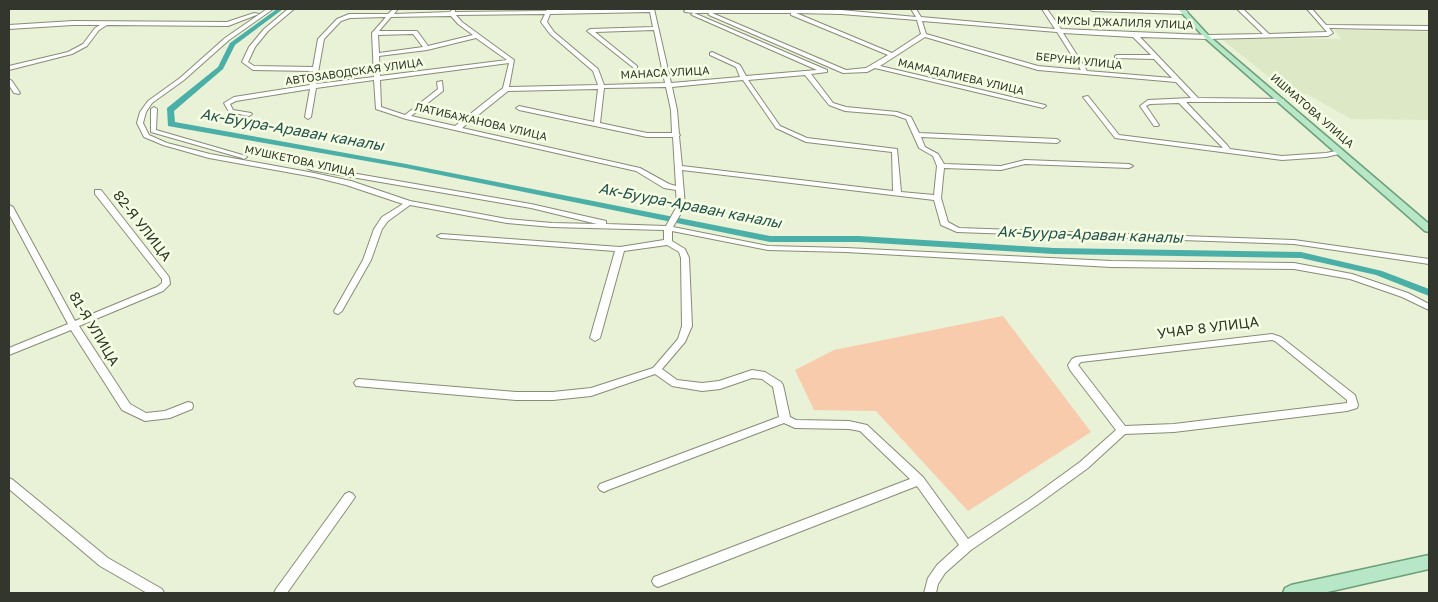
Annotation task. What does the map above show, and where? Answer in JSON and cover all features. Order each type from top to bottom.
[{"type":"main road","name":"ИШМАТОВА УЛИЦА","points":[[1183,10],[1207,37],[1429,229]]},
{"type":"main road","points":[[1291,593],[1429,562]]},
{"type":"street","points":[[9,27],[73,23],[228,24],[269,9]]},
{"type":"street","name":"МУШКЕТОВА УЛИЦА","points":[[269,9],[227,39],[182,79],[150,102],[142,112],[140,123],[146,136],[165,144],[209,156],[314,175],[348,183],[410,203],[507,221],[620,227],[669,226],[768,248],[846,250],[1111,264],[1294,266],[1352,277],[1405,295],[1429,307]]},
{"type":"street","points":[[291,9],[257,42],[245,62],[253,68],[317,69]]},
{"type":"street","points":[[375,33],[395,9]]},
{"type":"street","points":[[707,12],[841,71],[866,70],[924,35],[914,9]]},
{"type":"street","points":[[1045,9],[1085,72]]},
{"type":"street","points":[[1092,9],[1183,10]]},
{"type":"street","points":[[1240,9],[1266,35]]},
{"type":"street","points":[[1310,9],[1325,27]]},
{"type":"street","points":[[308,116],[315,86],[321,39],[338,20],[349,16],[500,11],[652,10],[669,85],[677,135],[681,206],[678,215],[669,226],[668,242]]},
{"type":"street","name":"МУСЫ ДЖАЛИЛЯ УЛИЦА","points":[[685,10],[707,12],[788,10],[841,12],[1060,31],[1207,37],[1330,33],[1325,27]]},
{"type":"street","name":"МАНАСА УЛИЦА","points":[[506,89],[601,85],[669,85],[824,71],[685,10]]},
{"type":"street","name":"МАМАДАЛИЕВА УЛИЦА","points":[[788,10],[892,55]]},
{"type":"street","points":[[549,11],[544,22],[552,33],[596,70],[601,85],[597,124]]},
{"type":"street","points":[[453,12],[476,36],[512,61],[506,89],[457,128]]},
{"type":"street","points":[[9,68],[70,53],[85,45],[97,29],[106,24]]},
{"type":"street","name":"МУСЫ ДЖАЛИЛЯ УЛИЦА","points":[[1325,27],[1388,25],[1429,28]]},
{"type":"street","points":[[635,67],[590,31],[656,28]]},
{"type":"street","points":[[375,33],[415,32],[427,48]]},
{"type":"street","name":"ЛАТИБАЖАНОВА УЛИЦА","points":[[375,33],[378,108],[406,117],[638,169],[667,186],[680,189]]},
{"type":"street","name":"БЕРУНИ УЛИЦА","points":[[924,35],[1038,68],[1176,80]]},
{"type":"street","points":[[1134,35],[1196,100]]},
{"type":"street","points":[[377,55],[427,48],[476,36]]},
{"type":"street","points":[[712,54],[738,66],[744,78],[778,126],[806,140],[895,150],[897,194]]},
{"type":"street","points":[[1116,58],[1155,58]]},
{"type":"street","name":"АВТОЗАВОДСКАЯ УЛИЦА","points":[[249,114],[230,111],[227,103],[234,99],[315,86],[512,61]]},
{"type":"street","name":"МАМАДАЛИЕВА УЛИЦА","points":[[877,65],[878,67],[1043,106]]},
{"type":"street","points":[[806,72],[831,104],[845,109],[895,113],[909,118],[922,148],[936,155],[941,166],[937,198],[944,222],[957,230],[1294,242],[1429,262]]},
{"type":"street","points":[[9,81],[17,93]]},
{"type":"street","points":[[406,117],[441,90],[440,82]]},
{"type":"street","points":[[1086,97],[1117,137],[1282,158],[1341,152]]},
{"type":"street","points":[[1156,125],[1143,106],[1148,102],[1282,100]]},
{"type":"street","points":[[1181,102],[1228,152]]},
{"type":"street","points":[[519,108],[647,135],[677,135]]},
{"type":"street","points":[[154,110],[153,131],[239,156],[531,206],[620,227]]},
{"type":"street","points":[[916,135],[1056,141]]},
{"type":"street","points":[[941,166],[1001,168],[1025,162],[1129,166]]},
{"type":"street","points":[[679,168],[937,198]]},
{"type":"street","name":"82-Я УЛИЦА","points":[[9,352],[160,289],[166,284],[166,279],[98,192]]},
{"type":"street","points":[[338,311],[367,260],[378,229],[385,219],[410,203]]},
{"type":"street","name":"81-Я УЛИЦА","points":[[9,207],[73,325],[126,407],[145,417],[166,415],[188,406]]},
{"type":"street","points":[[359,383],[516,396],[553,396],[591,392],[656,370],[682,340],[687,326],[684,258],[682,251],[668,242],[620,249],[441,236]]},
{"type":"street","points":[[595,338],[620,249]]},
{"type":"street","name":"УЧАР 8 УЛИЦА","points":[[1272,337],[1278,339],[1351,398],[1353,404],[1347,407],[1174,428],[1122,430],[1075,370],[1073,365],[1075,361],[1079,359],[1272,337]]},
{"type":"street","points":[[656,370],[675,383],[702,387],[720,385],[752,374],[765,376],[778,385],[785,419]]},
{"type":"street","points":[[604,487],[785,419],[795,424],[849,425],[863,428],[919,480],[967,546]]},
{"type":"street","points":[[930,593],[932,582],[941,569],[967,546],[1084,465],[1122,430]]},
{"type":"street","points":[[658,581],[919,480]]},
{"type":"street","points":[[9,483],[104,562],[158,593]]},
{"type":"street","points":[[280,593],[349,497]]},
{"type":"shaded area","points":[[1334,30],[1429,32],[1429,120],[1351,119],[1307,94],[1289,93],[1220,38],[1341,39]]},
{"type":"shaded area","points":[[1003,316],[1091,432],[968,511],[876,411],[814,410],[795,370],[834,350]]},
{"type":"waterway","name":"Ак-Буура-Араван каналы","points":[[280,9],[232,44],[221,68],[170,110],[171,124],[406,166],[770,239],[859,239],[1054,251],[1301,255],[1379,273],[1429,293]]}]
